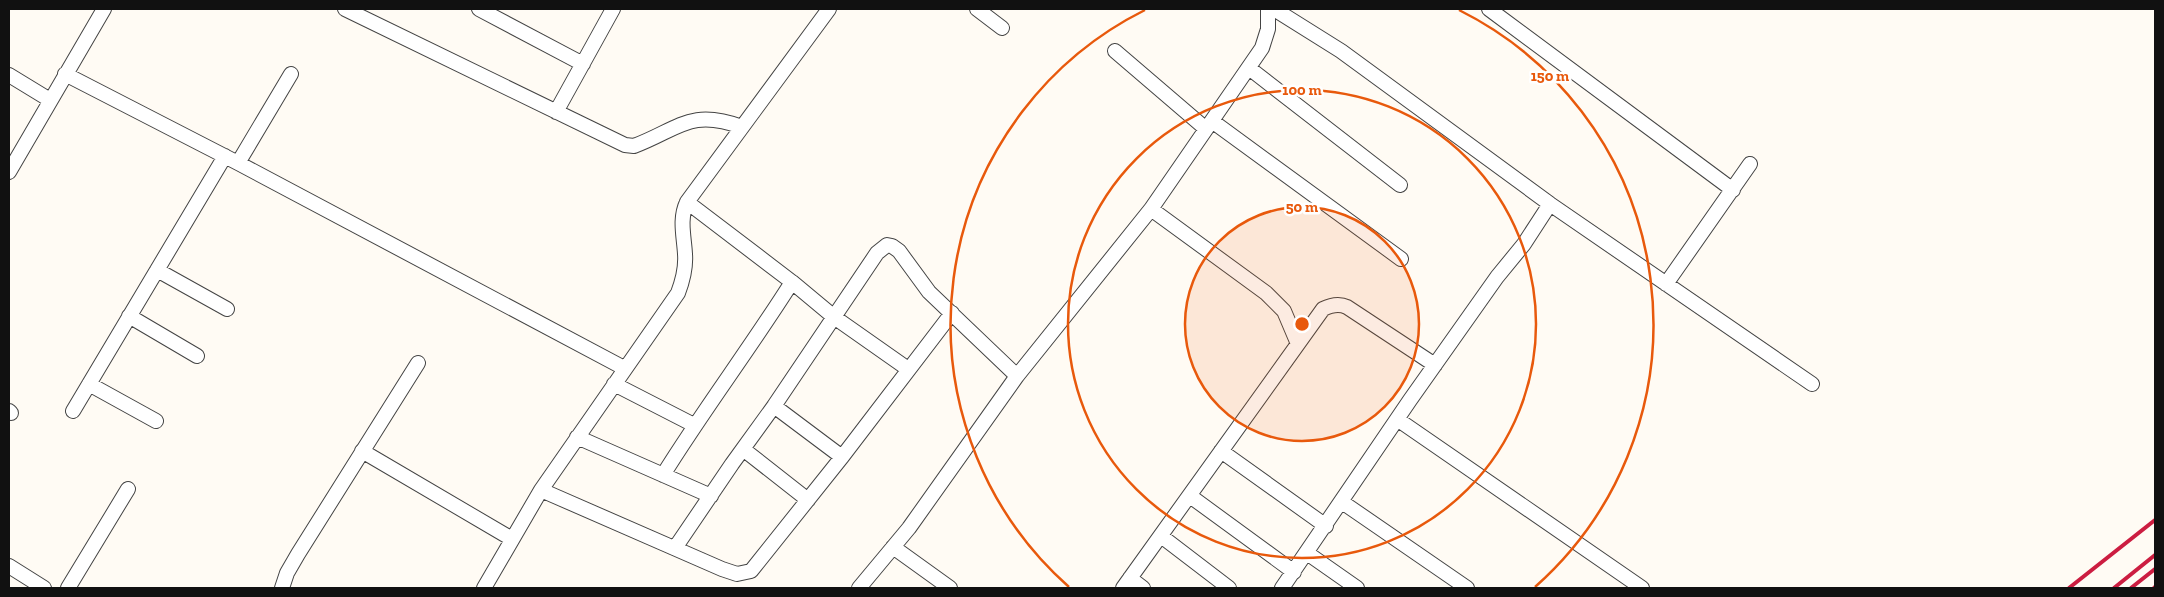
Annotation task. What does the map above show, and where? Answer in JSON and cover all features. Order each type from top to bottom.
[{"type":"street","points":[[9,172],[104,9]]},
{"type":"street","points":[[345,9],[625,145],[634,146],[691,120],[706,118],[723,120],[742,127]]},
{"type":"street","points":[[479,9],[584,64]]},
{"type":"street","points":[[556,112],[613,9]]},
{"type":"street","points":[[484,588],[541,490],[624,368],[668,309],[684,279],[685,255],[682,220],[683,210],[687,202],[830,9]]},
{"type":"street","points":[[977,9],[1002,28]]},
{"type":"street","points":[[859,588],[935,492],[1016,376],[1150,209],[1262,48],[1268,29],[1268,9]]},
{"type":"street","points":[[1274,9],[1341,52],[1550,204],[1812,384]]},
{"type":"street","points":[[1490,9],[1733,190]]},
{"type":"street","points":[[1116,51],[1209,125],[1401,260]]},
{"type":"street","points":[[1249,68],[1400,185]]},
{"type":"street","points":[[65,74],[232,159],[624,368]]},
{"type":"street","points":[[73,411],[157,270],[291,74]]},
{"type":"street","points":[[9,75],[50,100]]},
{"type":"street","points":[[1666,284],[1750,164]]},
{"type":"street","points":[[687,202],[792,282],[834,317],[908,369]]},
{"type":"street","points":[[1282,588],[1397,419],[1497,277],[1524,244],[1550,204]]},
{"type":"street","points":[[1150,209],[1266,293],[1284,311],[1298,344]]},
{"type":"street","points":[[675,548],[877,253],[887,245],[899,251],[920,281],[1016,376]]},
{"type":"street","points":[[157,270],[227,309]]},
{"type":"street","points":[[663,475],[694,425],[758,335],[792,282]]},
{"type":"street","points":[[1143,588],[1127,583],[1324,309],[1329,306],[1342,305],[1435,365]]},
{"type":"street","points":[[541,490],[729,572],[737,574],[751,571],[842,457],[952,313]]},
{"type":"street","points":[[129,316],[197,356]]},
{"type":"street","points":[[282,588],[287,573],[298,554],[418,363]]},
{"type":"street","points":[[89,384],[156,421]]},
{"type":"street","points":[[614,384],[694,425]]},
{"type":"street","points":[[774,406],[842,457]]},
{"type":"street","points":[[1397,419],[1642,588]]},
{"type":"street","points":[[577,437],[711,496]]},
{"type":"street","points":[[742,449],[808,500]]},
{"type":"street","points":[[362,451],[512,539]]},
{"type":"street","points":[[1221,451],[1326,526]]},
{"type":"street","points":[[68,588],[128,489]]},
{"type":"street","points":[[1190,496],[1294,572]]},
{"type":"street","points":[[1342,502],[1467,588]]},
{"type":"street","points":[[1161,536],[1229,588]]},
{"type":"street","points":[[892,547],[950,588]]},
{"type":"street","points":[[1307,553],[1357,588]]},
{"type":"street","points":[[9,566],[44,588]]},
{"type":"railway","points":[[2069,588],[2155,520]]},
{"type":"railway","points":[[2114,588],[2155,555]]},
{"type":"railway","points":[[2131,588],[2155,569]]}]
